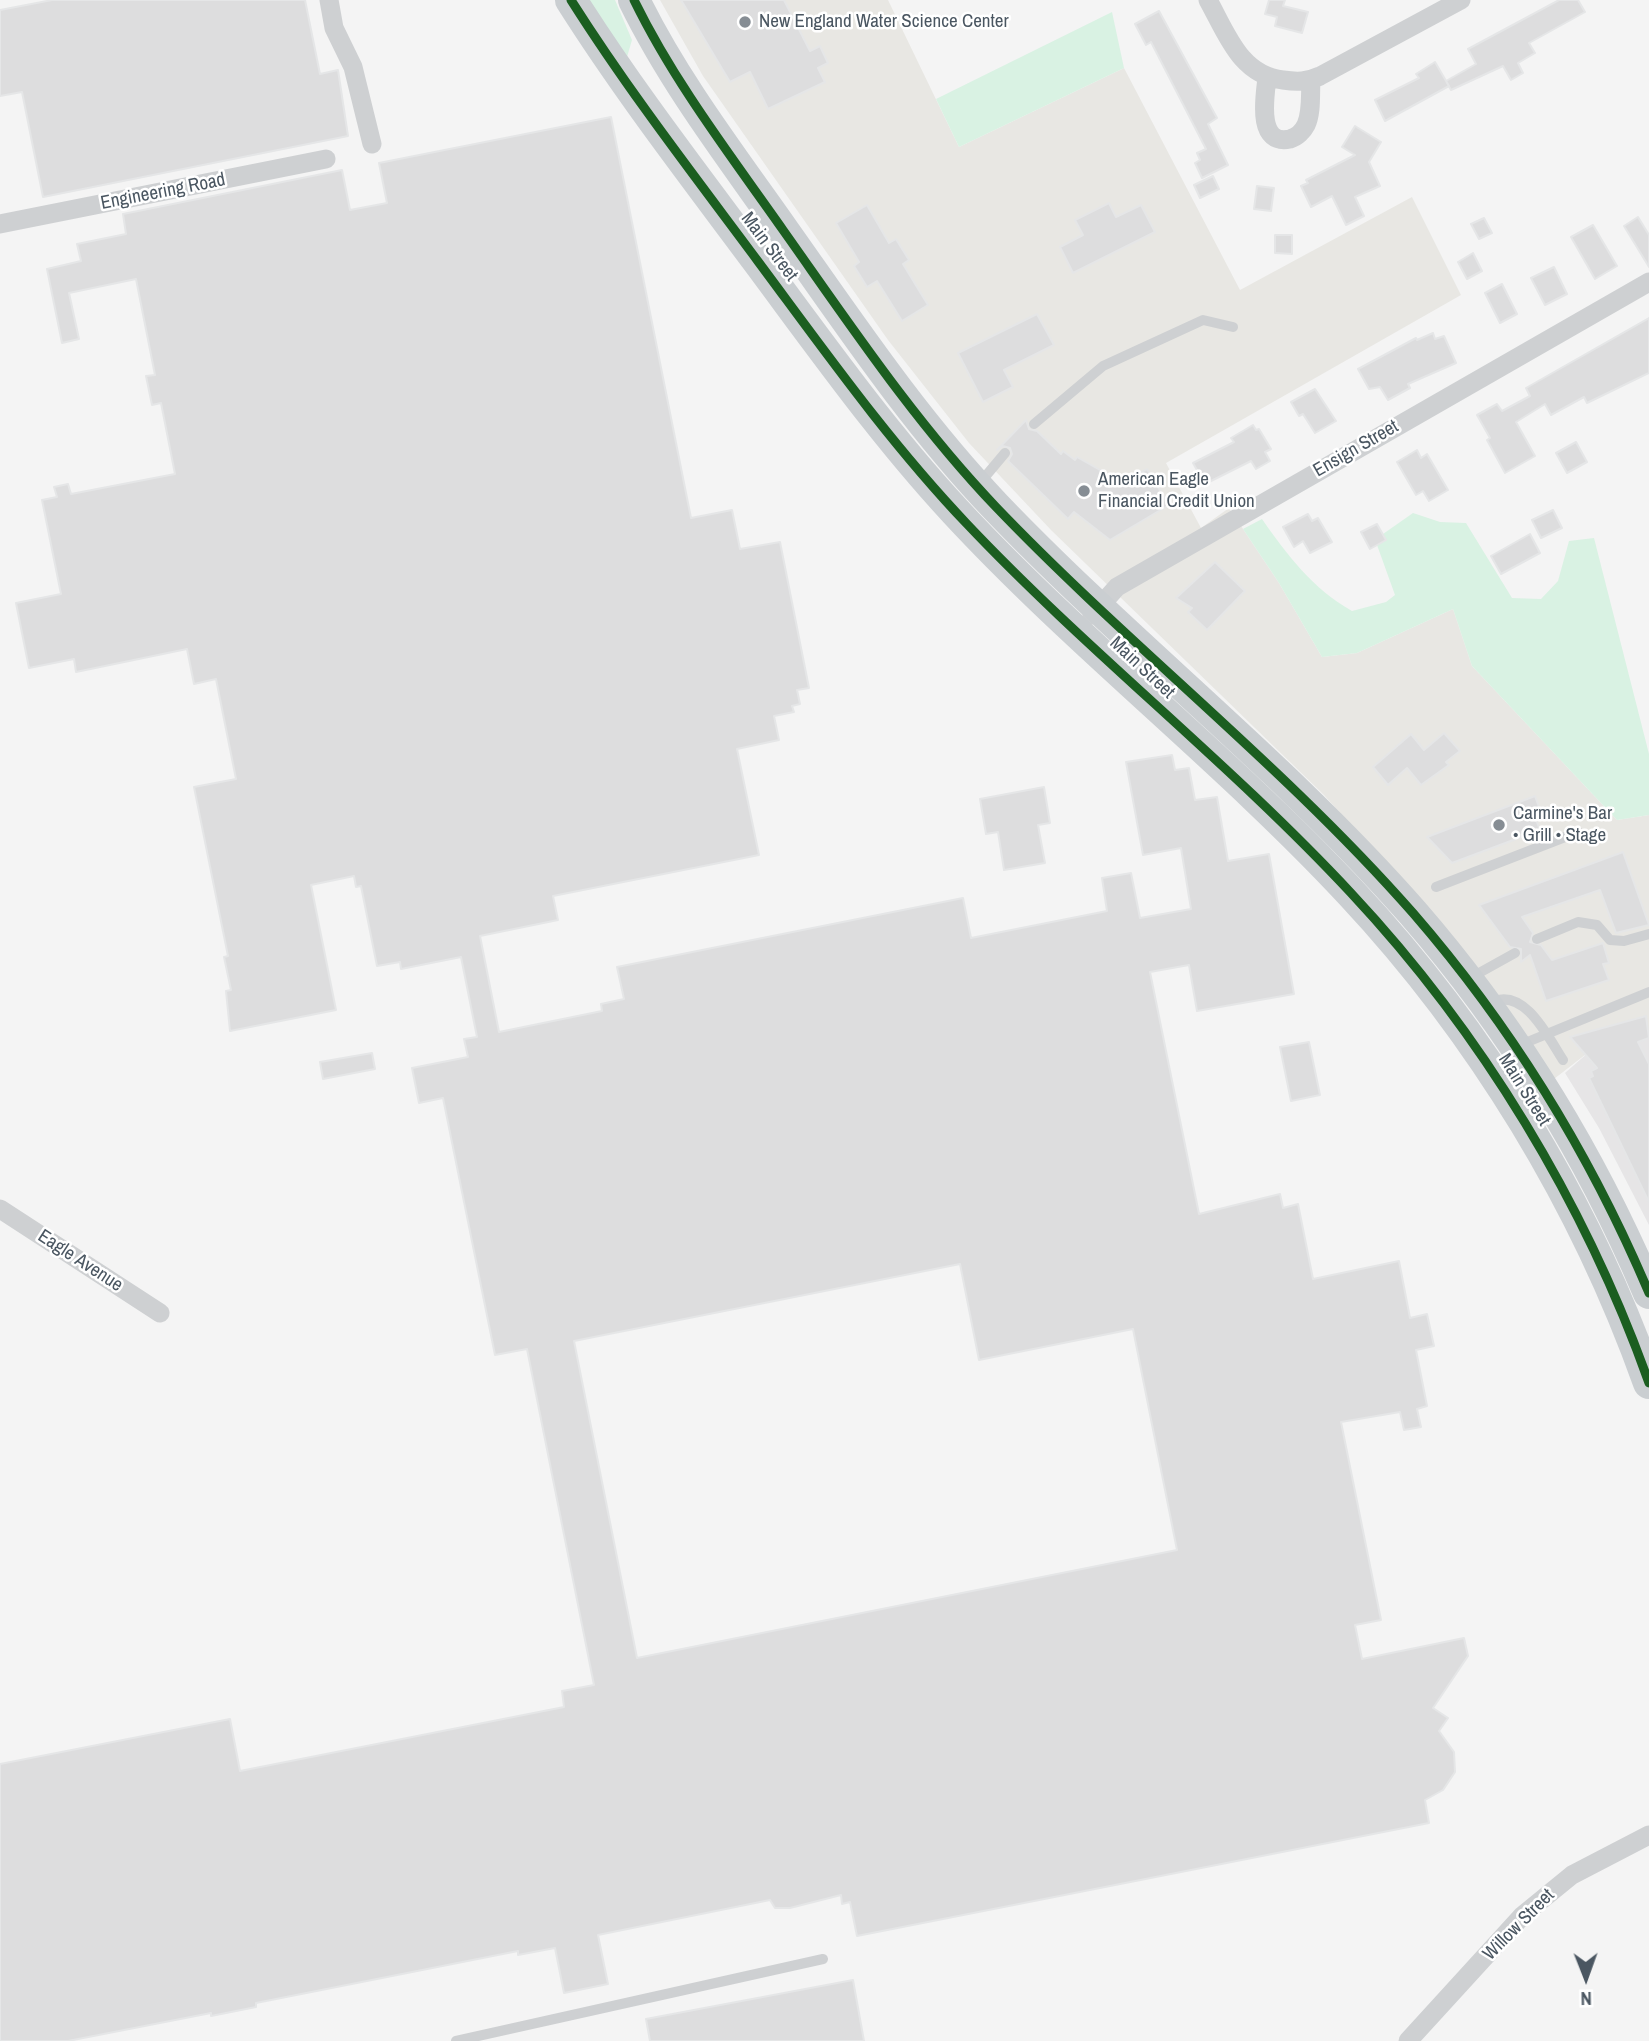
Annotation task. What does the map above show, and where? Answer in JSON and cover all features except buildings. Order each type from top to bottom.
[{"type":"main road","name":"Main Street","points":[[571,0],[630,88],[835,365],[914,465],[997,554],[1320,860],[1397,946],[1460,1025],[1555,1175],[1595,1254],[1649,1383]]},
{"type":"main road","name":"Main Street","points":[[634,0],[670,65],[873,359],[939,444],[976,486],[1098,607],[1358,854],[1418,919],[1467,980],[1516,1047],[1639,1248],[1649,1293]]},
{"type":"main road","points":[[630,88],[670,65]]},
{"type":"main road","points":[[914,465],[939,444]]},
{"type":"street","points":[[328,0],[334,28],[353,67],[372,145]]},
{"type":"street","points":[[1208,0],[1244,63],[1254,73],[1267,78],[1311,80],[1461,0]]},
{"type":"street","points":[[1267,78],[1266,124],[1272,134],[1283,139],[1299,135],[1306,125],[1311,80]]},
{"type":"street","name":"Engineering Road","points":[[0,225],[326,159]]},
{"type":"street","name":"Ensign Street","points":[[1080,634],[1098,607],[1118,586],[1649,282]]},
{"type":"street","name":"Eagle Avenue","points":[[0,1209],[160,1314]]},
{"type":"street","points":[[1595,1254],[1639,1248]]},
{"type":"street","name":"Willow Street","points":[[1408,2041],[1532,1907],[1572,1875],[1649,1835]]},
{"type":"lane","points":[[1034,424],[1103,366],[1203,320],[1233,327]]},
{"type":"lane","points":[[976,486],[1005,453]]},
{"type":"lane","points":[[1436,887],[1578,832]]},
{"type":"lane","points":[[1537,939],[1578,922],[1597,925],[1610,940],[1623,942],[1649,934]]},
{"type":"lane","points":[[1467,980],[1515,953]]},
{"type":"lane","points":[[1516,1047],[1649,992]]},
{"type":"lane","points":[[1486,1005],[1496,1000],[1518,1003],[1533,1016],[1563,1060]]},
{"type":"lane","points":[[456,2041],[823,1959]]},
{"type":"shaded area","points":[[660,0],[888,0],[959,147],[1124,68],[1240,290],[1412,197],[1461,295],[1166,463],[1201,528],[1229,508],[1279,583],[1322,657],[1357,653],[1453,609],[1472,666],[1617,820],[1649,815],[1649,1034],[1590,1051],[1554,1079],[1437,921],[1324,795],[1051,530],[969,443],[888,340],[703,76]]},
{"type":"shaded area","points":[[1649,1034],[1649,1225],[1599,1128],[1565,1073],[1590,1051]]},
{"type":"green space","points":[[584,0],[615,0],[632,40],[627,57]]},
{"type":"green space","points":[[1112,12],[1124,68],[959,147],[936,99]]},
{"type":"green space","points":[[1413,513],[1440,522],[1466,523],[1512,598],[1541,599],[1558,581],[1569,541],[1594,538],[1649,754],[1649,815],[1617,820],[1472,666],[1453,609],[1357,653],[1322,657],[1279,583],[1243,529],[1262,519],[1281,546],[1313,582],[1352,611],[1386,602],[1395,595],[1377,545],[1383,534]]},
{"type":"cycle path","points":[[571,0],[638,99],[807,328],[938,493],[1061,618],[1305,845],[1399,947],[1444,1003],[1486,1062],[1561,1186],[1594,1250],[1649,1383]]},
{"type":"cycle path","points":[[634,0],[667,60],[724,146],[885,373],[966,475],[1047,559],[1313,808],[1364,859],[1449,956],[1515,1047],[1575,1142],[1649,1293]]},
{"type":"place","name":"New England Water Science Center","points":[[745,22]]},
{"type":"place","name":"American Eagle Financial Credit Union","points":[[1084,491]]},
{"type":"place","name":"Carmine's Bar • Grill • Stage","points":[[1499,825]]}]
